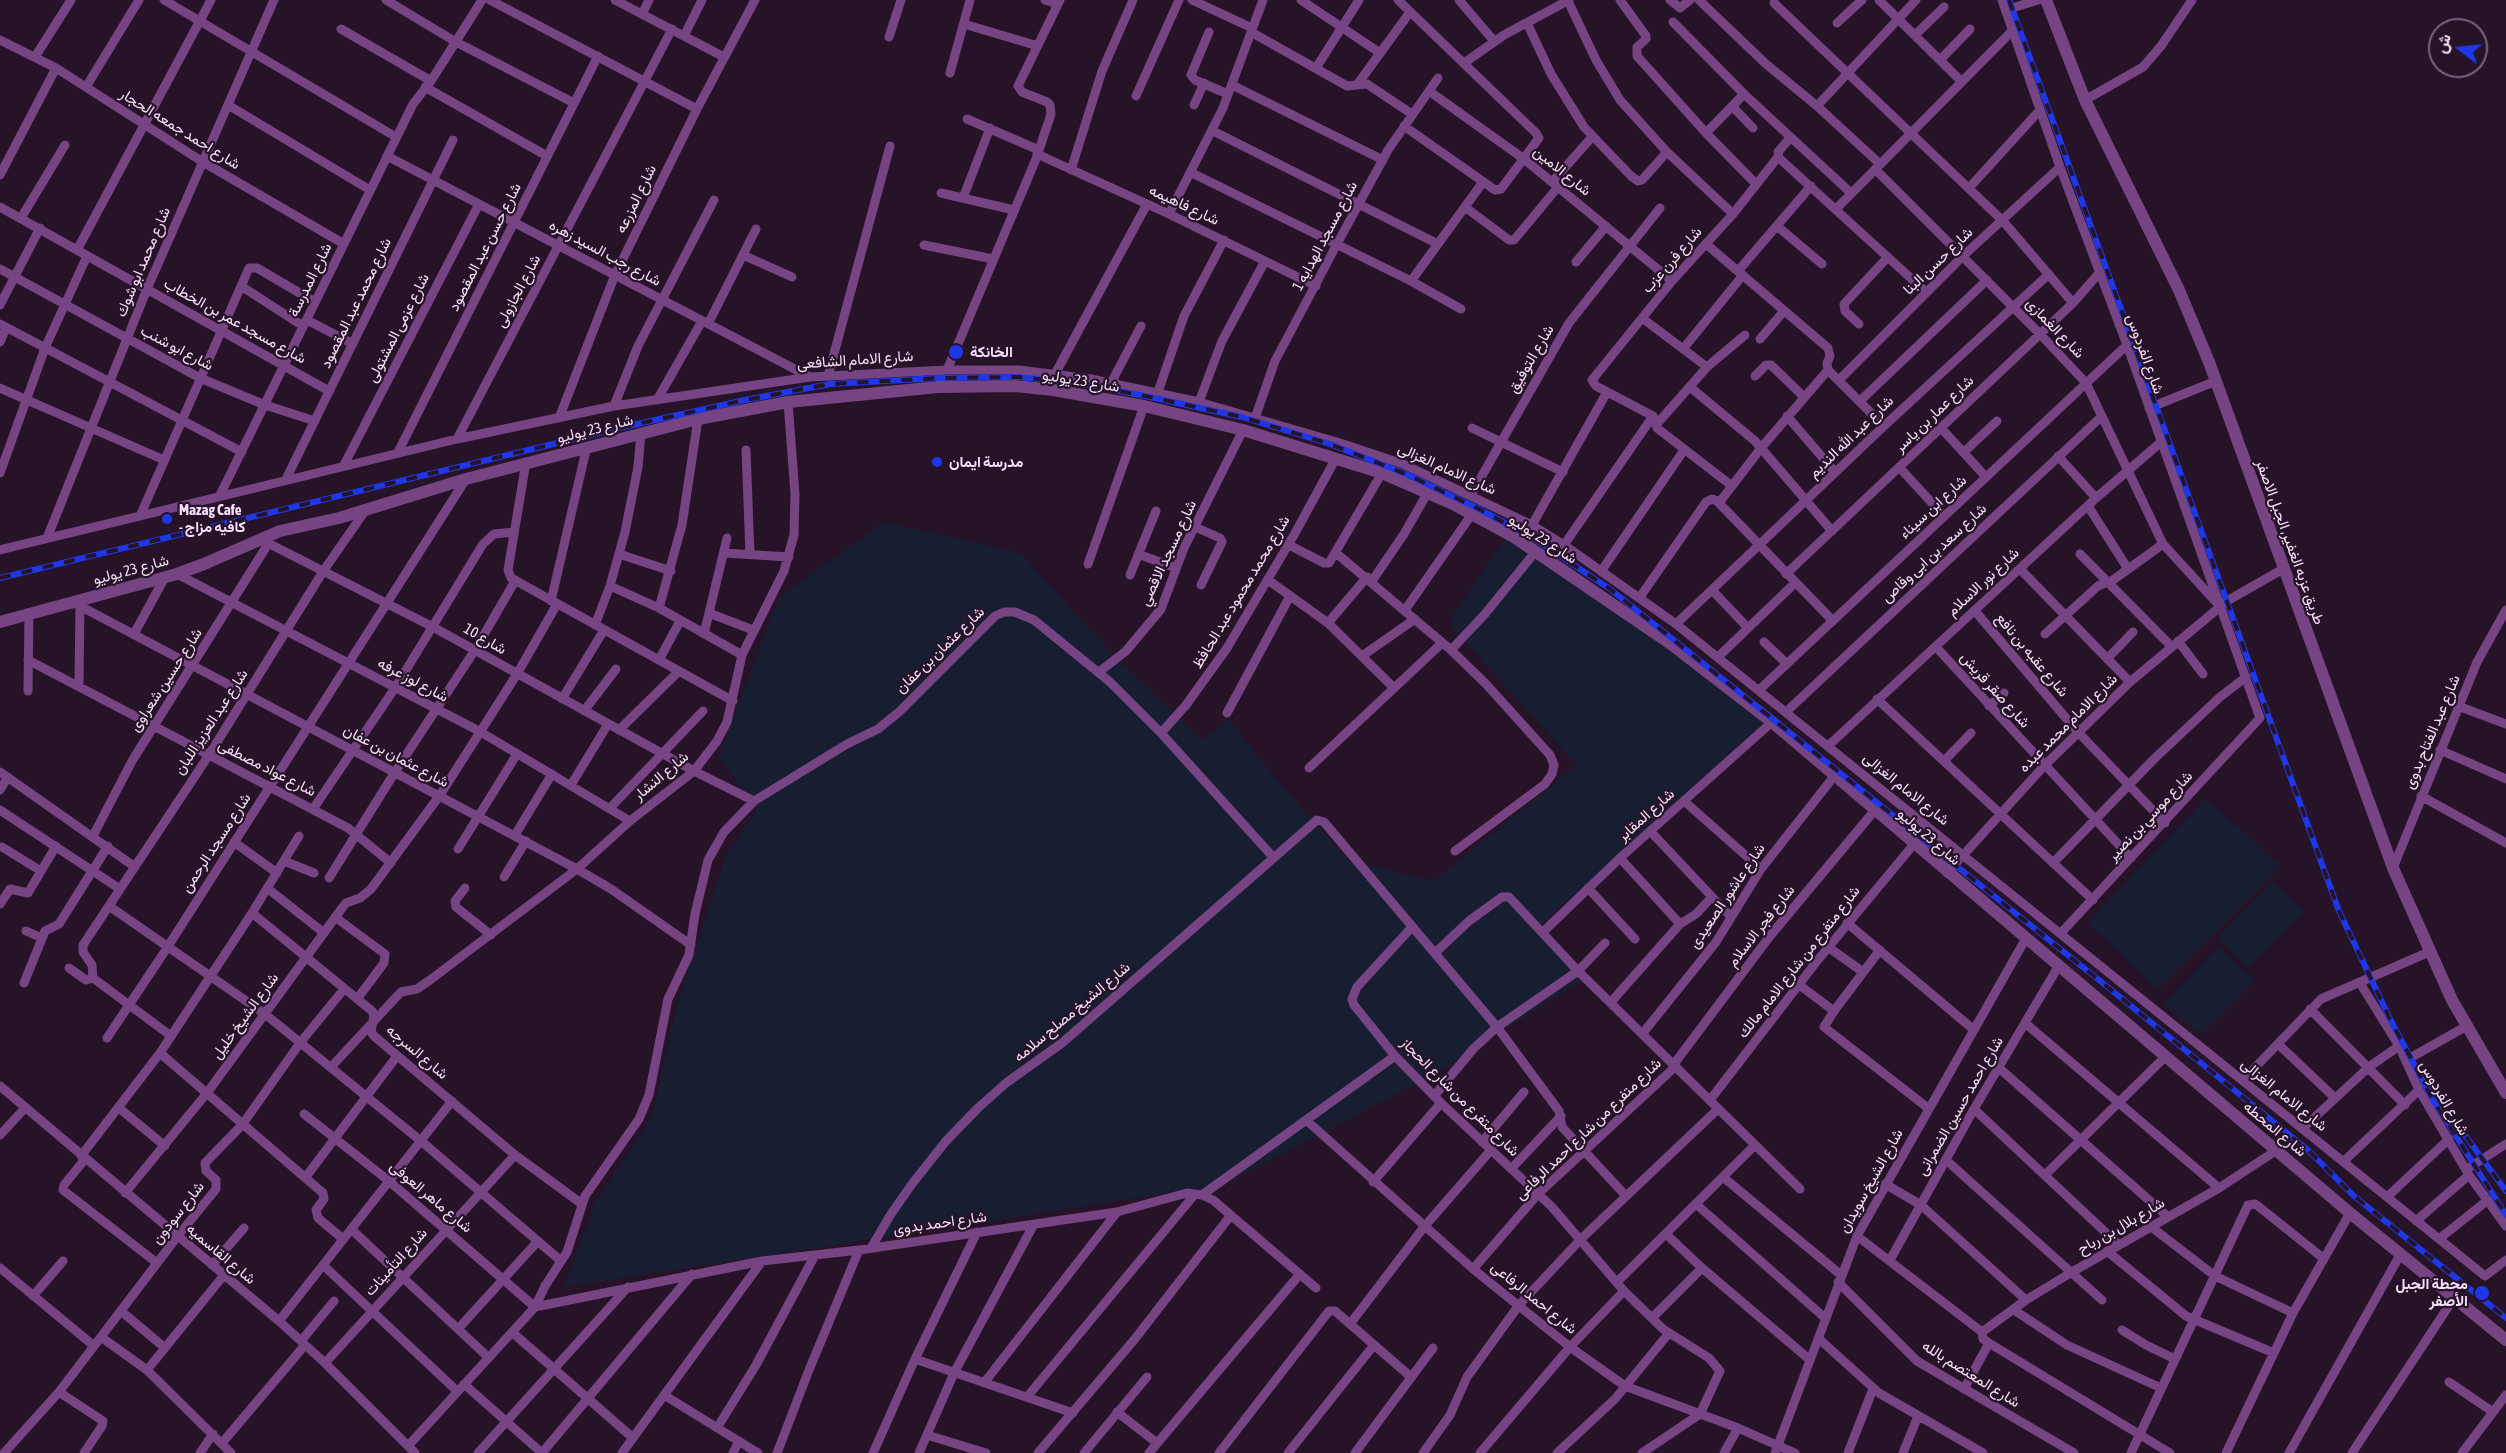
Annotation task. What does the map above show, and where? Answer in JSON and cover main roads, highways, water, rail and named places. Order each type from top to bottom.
[{"type":"railway","points":[[2009,0],[2339,911],[2390,1019],[2433,1100],[2506,1215]]},
{"type":"railway","points":[[0,578],[615,429],[830,384],[940,378],[1019,377],[1082,384],[1242,417],[1330,444],[1406,474],[1533,538],[1610,589],[2308,1150],[2354,1196],[2506,1318]]},
{"type":"railway","points":[[2453,1119],[2506,1191]]},
{"type":"place","name":"الخانكة","points":[[956,352]]},
{"type":"place","name":"مدرسة ايمان","points":[[937,462]]},
{"type":"place","name":"Mazag Cafe - كافيه مزاج","points":[[167,519]]},
{"type":"place","name":"محطة الجبل الأصفر","points":[[2482,1293]]}]
